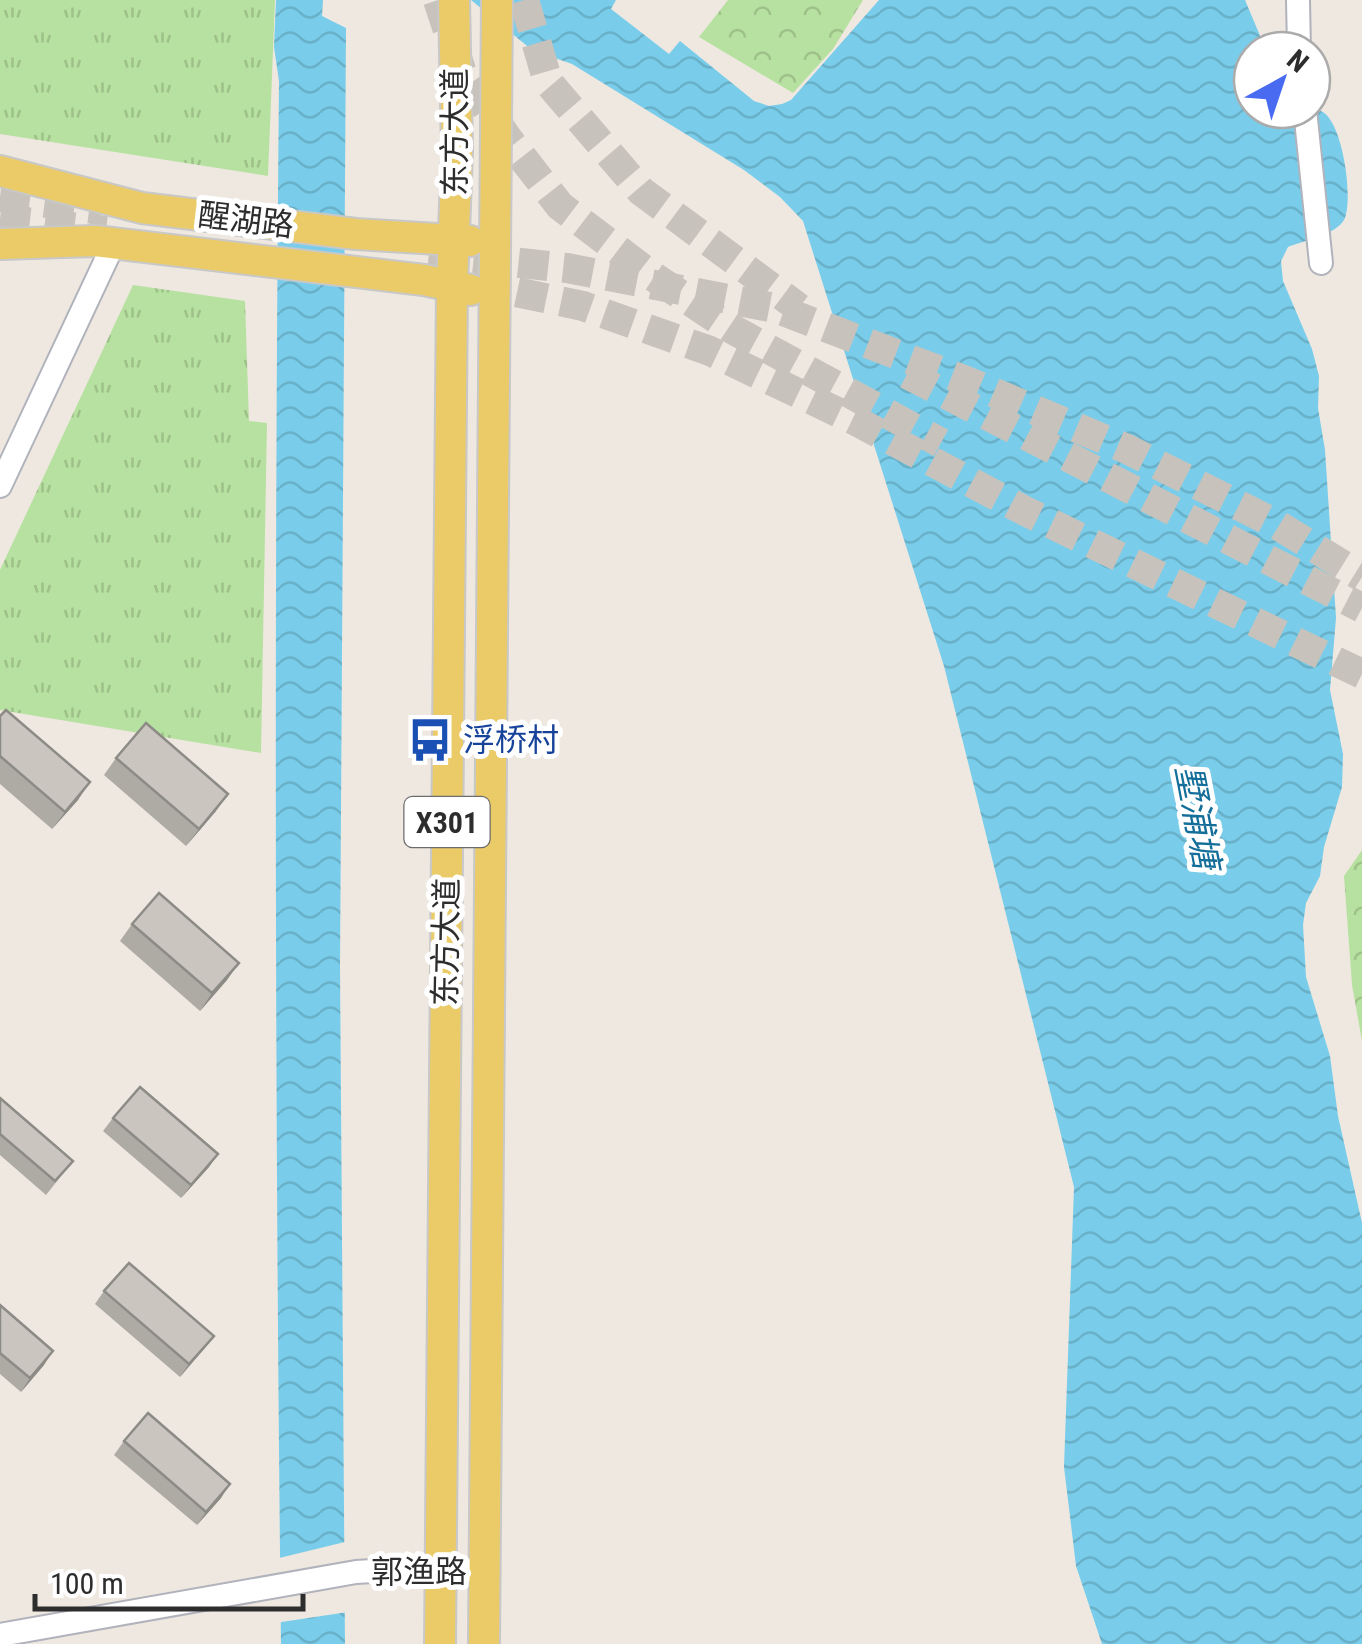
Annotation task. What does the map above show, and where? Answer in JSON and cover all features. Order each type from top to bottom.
[{"type":"main road","name":"东方大道","points":[[440,1644],[452,286],[457,150],[454,0]]},
{"type":"main road","name":"东方大道","points":[[484,1644],[497,0]]},
{"type":"main road","name":"醒湖路","points":[[0,172],[142,208],[356,234],[496,243]]},
{"type":"main road","name":"醒湖路","points":[[0,244],[114,243],[424,280],[494,293]]},
{"type":"street","points":[[1298,0],[1299,30]]},
{"type":"street","points":[[1308,130],[1320,258]]},
{"type":"street","points":[[0,486],[114,243]]},
{"type":"street","name":"郭渔路","points":[[0,1636],[356,1572],[440,1567],[484,1572]]},
{"type":"green space","points":[[0,0],[275,0],[268,176],[0,134]]},
{"type":"green space","points":[[728,0],[863,0],[833,49],[793,93],[699,37]]},
{"type":"green space","points":[[133,285],[245,301],[249,421],[267,423],[261,753],[0,710],[0,570]]},
{"type":"green space","points":[[1362,850],[1362,1041],[1352,985],[1344,876]]},
{"type":"water","points":[[276,0],[323,0],[322,16],[346,28],[340,967],[345,1644],[281,1644],[276,1058]]},
{"type":"water","name":"墅浦塘","points":[[471,0],[616,0],[611,9],[669,54],[680,41],[754,101],[769,106],[791,100],[879,0],[1245,0],[1258,30],[1232,30],[1232,130],[1332,130],[1332,123],[1345,162],[1348,196],[1344,220],[1326,234],[1288,247],[1281,261],[1283,281],[1312,349],[1319,376],[1318,408],[1325,450],[1336,618],[1330,690],[1343,754],[1342,787],[1324,847],[1320,876],[1306,903],[1303,925],[1306,977],[1330,1056],[1338,1116],[1362,1223],[1362,1644],[1102,1644],[1076,1566],[1064,1467],[1074,1187],[944,666],[803,221],[780,197],[744,170],[572,64],[532,50]]},
{"type":"pier","points":[[349,1541],[348,1612],[275,1623],[275,1559]]},
{"type":"building","points":[[6,710],[90,782],[65,812],[0,756],[0,716]]},
{"type":"building","points":[[146,723],[228,794],[199,829],[116,758]]},
{"type":"building","points":[[159,893],[239,963],[212,993],[132,924]]},
{"type":"building","points":[[140,1087],[218,1154],[191,1185],[113,1118]]},
{"type":"building","points":[[0,1098],[73,1161],[55,1181],[0,1134]]},
{"type":"building","points":[[129,1263],[214,1336],[189,1364],[104,1291]]},
{"type":"building","points":[[0,1305],[53,1351],[30,1378],[0,1353]]},
{"type":"building","points":[[148,1413],[230,1484],[206,1512],[124,1441]]},
{"type":"tunnel","points":[[438,0],[462,73],[560,206],[651,275],[732,329],[941,443]]},
{"type":"tunnel","points":[[524,0],[548,82],[641,191],[799,308]]},
{"type":"tunnel","points":[[0,197],[101,210]]},
{"type":"tunnel","points":[[0,219],[106,231]]},
{"type":"tunnel","points":[[429,253],[567,268],[775,308],[964,380],[1127,449],[1276,524],[1362,577]]},
{"type":"tunnel","points":[[473,283],[583,306],[710,351],[858,422],[1025,511],[1362,674]]},
{"type":"tunnel","points":[[907,374],[1362,608]]},
{"type":"place","name":"浮桥村","points":[[430,740]]}]
